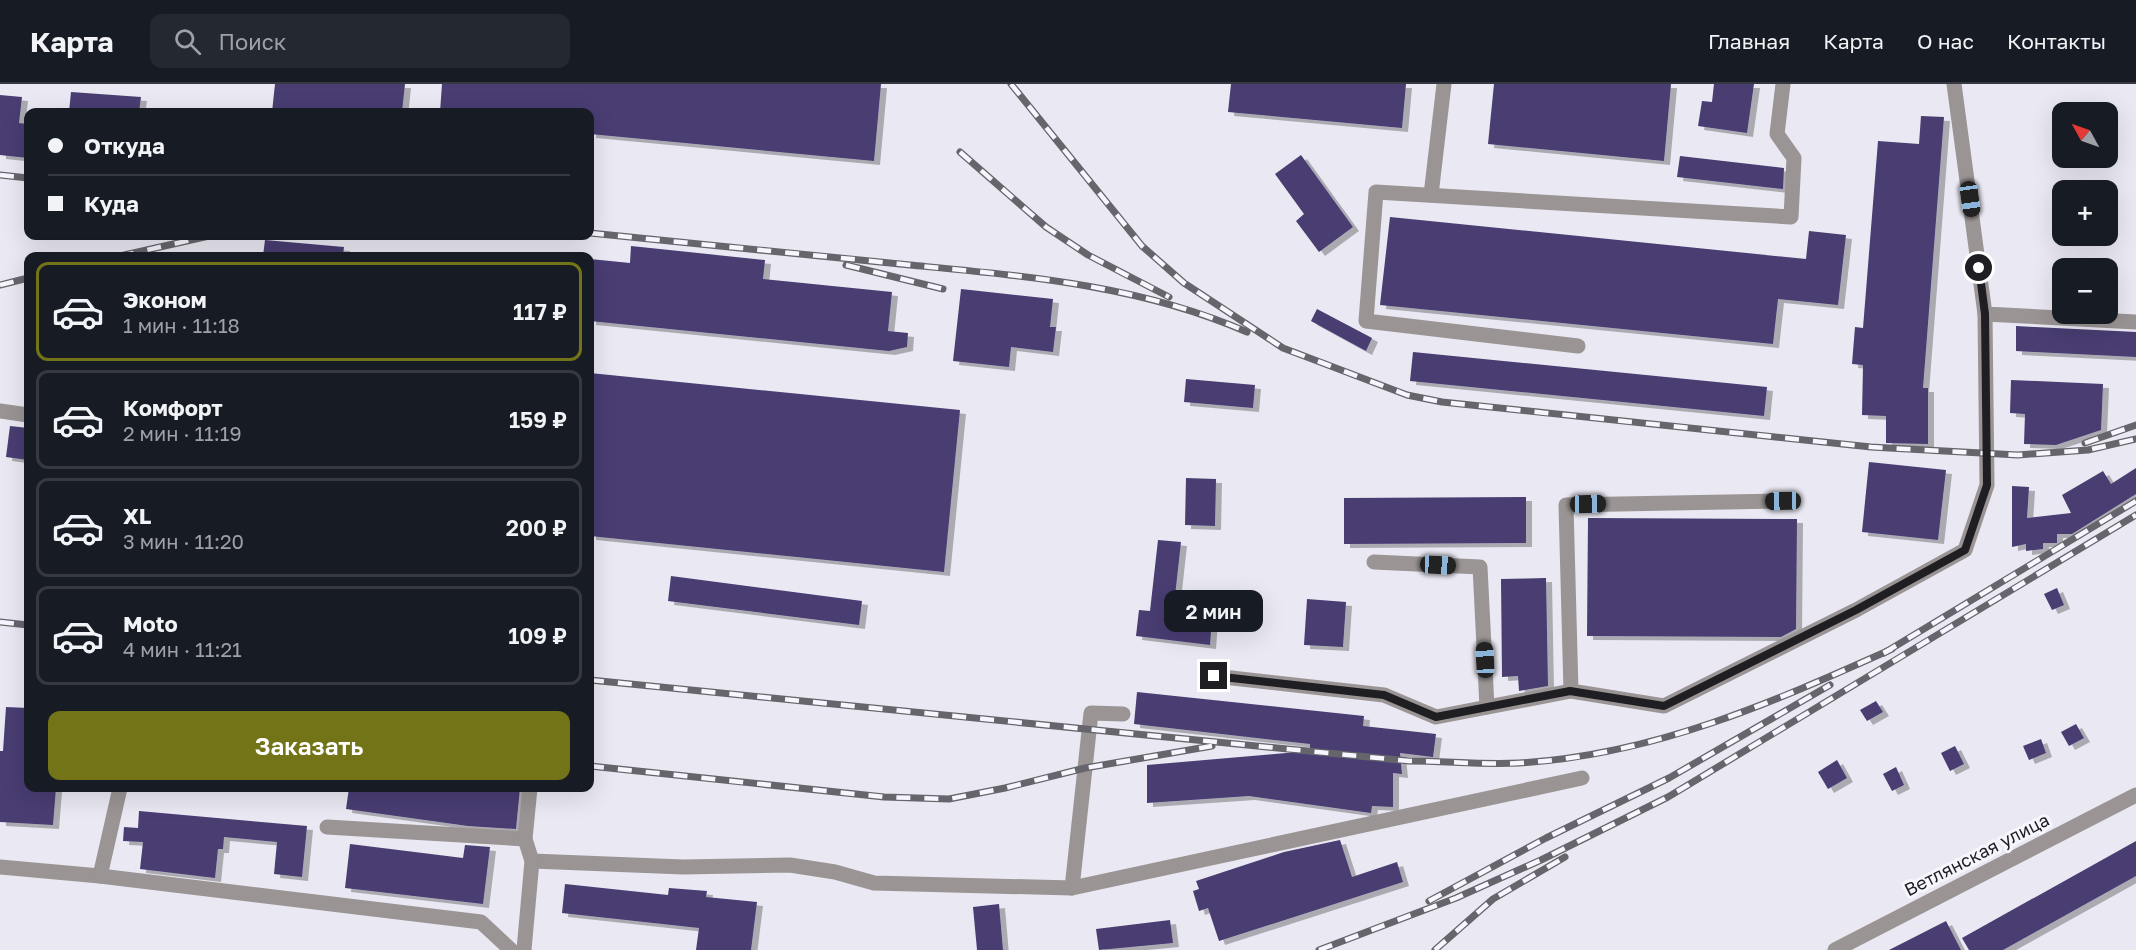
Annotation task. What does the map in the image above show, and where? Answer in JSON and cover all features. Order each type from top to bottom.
[{"type":"street","points":[[1431,195],[1444,84]]},
{"type":"street","points":[[1578,346],[1366,321],[1376,192],[1791,217],[1794,158],[1777,134],[1783,84]]},
{"type":"street","points":[[1214,676],[1384,695],[1436,717],[1570,691],[1664,706],[1856,610],[1965,550],[1987,485],[1985,314],[1954,84]]},
{"type":"street","points":[[1985,314],[2136,322]]},
{"type":"street","points":[[0,411],[24,414]]},
{"type":"street","points":[[1570,691],[1566,505],[1783,501]]},
{"type":"street","points":[[1374,562],[1480,567],[1487,707]]},
{"type":"street","points":[[1072,888],[1091,714],[1124,714]]},
{"type":"street","points":[[532,861],[683,867],[790,865],[835,872],[874,883],[1072,888],[1582,778]]},
{"type":"street","points":[[100,876],[119,792]]},
{"type":"street","points":[[525,950],[532,861],[525,839],[530,792]]},
{"type":"street","name":"Ветлянская улица","points":[[1835,950],[2136,795]]},
{"type":"street","points":[[327,827],[525,839]]},
{"type":"street","points":[[0,867],[100,876],[480,922],[511,950]]},
{"type":"building","points":[[275,84],[405,84],[402,108],[272,108]]},
{"type":"building","points":[[442,84],[881,84],[874,161],[594,134],[594,108],[440,108]]},
{"type":"building","points":[[1231,84],[1406,84],[1402,128],[1228,112]]},
{"type":"building","points":[[1494,84],[1671,84],[1664,161],[1488,144]]},
{"type":"building","points":[[1714,84],[1754,84],[1747,133],[1698,126],[1702,101],[1712,102]]},
{"type":"building","points":[[71,92],[141,97],[140,108],[69,108]]},
{"type":"building","points":[[0,95],[22,97],[19,123],[24,124],[24,158],[0,155]]},
{"type":"building","points":[[1921,116],[1944,117],[1923,388],[1928,388],[1928,444],[1886,443],[1886,416],[1862,415],[1863,365],[1852,364],[1855,327],[1863,328],[1878,141],[1919,144]]},
{"type":"building","points":[[1301,155],[1353,227],[1319,252],[1296,221],[1304,214],[1275,174]]},
{"type":"building","points":[[1680,156],[1784,168],[1783,189],[1677,177]]},
{"type":"building","points":[[1390,217],[1806,259],[1809,231],[1846,235],[1838,305],[1778,299],[1773,344],[1380,305]]},
{"type":"building","points":[[265,240],[344,247],[343,252],[264,252]]},
{"type":"building","points":[[631,246],[765,260],[763,279],[892,292],[888,331],[908,333],[907,347],[889,351],[594,321],[594,259],[630,263]]},
{"type":"building","points":[[961,289],[1053,299],[1050,327],[1056,327],[1053,352],[1011,347],[1009,367],[953,361]]},
{"type":"building","points":[[1317,309],[1372,338],[1366,351],[1311,321]]},
{"type":"building","points":[[2016,326],[2136,332],[2136,357],[2016,351]]},
{"type":"building","points":[[1413,352],[1767,387],[1764,416],[1410,381]]},
{"type":"building","points":[[594,373],[960,410],[944,572],[594,536]]},
{"type":"building","points":[[1186,379],[1255,385],[1253,408],[1184,402]]},
{"type":"building","points":[[2011,380],[2103,384],[2101,430],[2056,445],[2024,444],[2025,414],[2010,413]]},
{"type":"building","points":[[10,426],[24,428],[24,459],[6,457]]},
{"type":"building","points":[[1869,462],[1946,470],[1938,540],[1862,532]]},
{"type":"building","points":[[2136,468],[2136,494],[2072,534],[2057,534],[2057,543],[2043,543],[2043,549],[2026,551],[2026,544],[2012,547],[2012,486],[2029,487],[2027,518],[2071,513],[2062,495],[2103,471],[2111,484]]},
{"type":"building","points":[[1186,478],[1216,479],[1215,526],[1185,525]]},
{"type":"building","points":[[1526,497],[1526,543],[1344,544],[1344,498]]},
{"type":"building","points":[[1588,518],[1797,519],[1796,629],[1781,637],[1587,636]]},
{"type":"building","points":[[1158,540],[1181,542],[1173,614],[1212,618],[1210,645],[1136,636],[1139,610],[1150,611]]},
{"type":"building","points":[[671,576],[862,601],[859,625],[668,601]]},
{"type":"building","points":[[1546,578],[1548,686],[1519,691],[1518,676],[1502,677],[1501,579]]},
{"type":"building","points":[[2057,588],[2064,605],[2052,610],[2044,594]]},
{"type":"building","points":[[1307,599],[1346,602],[1343,647],[1304,645]]},
{"type":"building","points":[[1137,692],[1364,716],[1363,726],[1436,734],[1433,757],[1400,753],[1402,774],[1393,773],[1393,807],[1372,806],[1371,813],[1249,796],[1147,803],[1147,765],[1310,751],[1310,744],[1134,724]]},
{"type":"building","points":[[1876,701],[1883,712],[1867,721],[1860,710]]},
{"type":"building","points":[[6,707],[24,708],[24,792],[56,792],[53,825],[0,822],[0,751],[3,751]]},
{"type":"building","points":[[2076,724],[2084,738],[2069,746],[2061,732]]},
{"type":"building","points":[[2041,739],[2046,753],[2029,760],[2023,746]]},
{"type":"building","points":[[1955,746],[1964,764],[1950,771],[1941,753]]},
{"type":"building","points":[[1837,760],[1847,778],[1828,789],[1818,772]]},
{"type":"building","points":[[1896,767],[1904,785],[1892,791],[1883,774]]},
{"type":"building","points":[[348,792],[520,792],[516,829],[468,826],[346,809]]},
{"type":"building","points":[[139,811],[307,826],[302,877],[274,874],[277,842],[224,837],[223,849],[218,849],[215,878],[140,869],[143,842],[123,841],[124,827],[138,828]]},
{"type":"building","points":[[1340,840],[1352,877],[1397,862],[1403,882],[1219,941],[1208,908],[1199,911],[1193,891],[1199,889],[1196,881],[1284,852]]},
{"type":"building","points":[[2136,841],[2136,876],[2003,950],[1969,950],[1962,938]]},
{"type":"building","points":[[350,844],[463,858],[465,845],[490,847],[483,904],[345,888]]},
{"type":"building","points":[[565,884],[668,895],[669,888],[707,891],[706,897],[757,902],[751,950],[696,950],[699,928],[562,913]]},
{"type":"building","points":[[999,904],[1003,950],[977,950],[973,907]]},
{"type":"building","points":[[1170,920],[1173,943],[1099,950],[1096,929]]},
{"type":"building","points":[[1946,921],[1961,950],[1889,950]]},
{"type":"railway","points":[[1011,84],[1142,246],[1184,283],[1283,348],[1407,395],[1442,402],[1871,447],[2018,455],[2088,450],[2136,439]]},
{"type":"railway","points":[[960,152],[1046,227],[1088,255],[1169,297]]},
{"type":"railway","points":[[0,175],[24,178]]},
{"type":"railway","points":[[594,233],[996,274],[1081,285],[1165,303],[1247,332]]},
{"type":"railway","points":[[138,252],[191,240]]},
{"type":"railway","points":[[846,265],[943,289]]},
{"type":"railway","points":[[0,285],[24,279]]},
{"type":"railway","points":[[2085,443],[2136,425]]},
{"type":"railway","points":[[1884,653],[2136,501]]},
{"type":"railway","points":[[1319,950],[1456,898],[1541,860],[1668,797],[2136,515]]},
{"type":"railway","points":[[0,622],[24,625]]},
{"type":"railway","points":[[594,680],[1409,761],[1519,763],[1569,758],[1664,738],[1756,707],[1892,649]]},
{"type":"railway","points":[[1429,901],[1546,838],[1669,778],[1830,685]]},
{"type":"railway","points":[[594,766],[884,797],[949,799],[1085,768],[1212,746]]},
{"type":"railway","points":[[1435,950],[1493,899],[1565,857]]},
{"type":"route","points":[[1214,676],[1384,695],[1436,717],[1570,691],[1664,706],[1856,610],[1965,550],[1987,485],[1985,314],[1979,268]]}]
